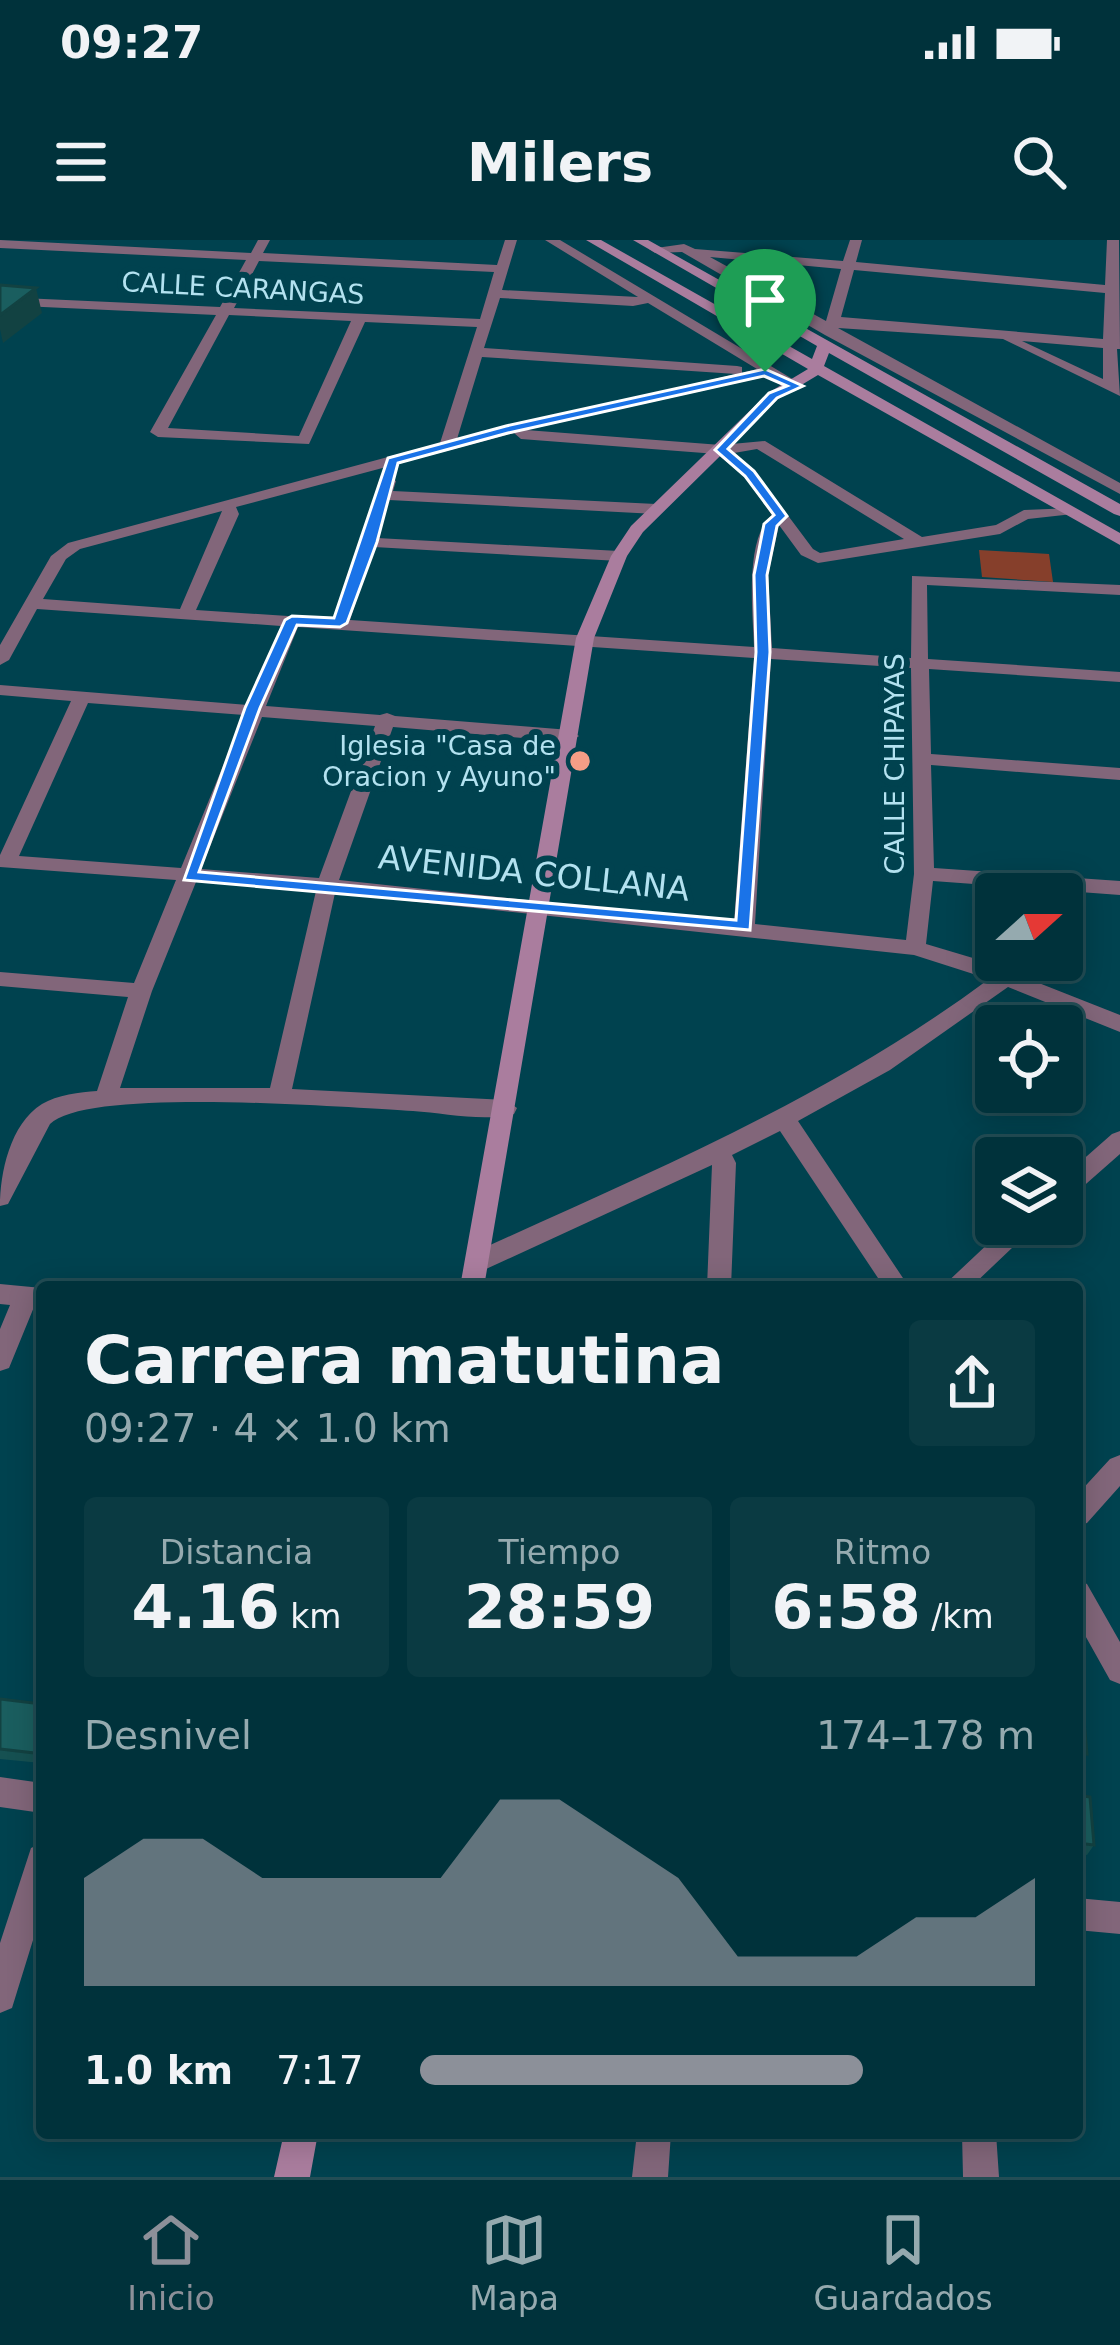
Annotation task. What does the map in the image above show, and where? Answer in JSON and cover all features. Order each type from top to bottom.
[{"type":"street","points":[[264,240],[158,433],[304,441],[360,317]]},
{"type":"street","points":[[447,446],[511,240]]},
{"type":"street","points":[[551,240],[764,365],[765,372]]},
{"type":"street","points":[[592,240],[1120,540]]},
{"type":"street","points":[[638,240],[1116,289]]},
{"type":"street","points":[[474,1275],[585,638],[619,556],[656,508],[773,396],[797,386],[816,370],[856,240]]},
{"type":"street","points":[[1113,240],[1116,289],[1109,377],[1120,391]]},
{"type":"street","points":[[0,244],[504,269]]},
{"type":"street","points":[[662,245],[1120,489]]},
{"type":"street","points":[[684,248],[1120,511]]},
{"type":"street","points":[[495,294],[633,302],[651,298]]},
{"type":"street","name":"CALLE CARANGAS","points":[[0,301],[484,323]]},
{"type":"street","points":[[830,332],[1003,335],[1114,344]]},
{"type":"street","points":[[1003,335],[1120,391]]},
{"type":"street","points":[[476,352],[765,372],[797,386]]},
{"type":"street","points":[[0,659],[59,556],[69,548],[506,430],[765,372]]},
{"type":"street","points":[[506,430],[721,450],[760,444],[921,543]]},
{"type":"street","points":[[721,450],[749,473],[807,552],[818,558],[1000,529],[1024,515],[1067,511]]},
{"type":"street","points":[[340,623],[370,542],[392,461]]},
{"type":"street","points":[[385,495],[656,508]]},
{"type":"street","points":[[187,611],[231,514],[227,504]]},
{"type":"street","points":[[744,926],[763,652],[760,575],[771,524],[781,516]]},
{"type":"street","points":[[370,542],[619,556]]},
{"type":"street","name":"CALLE CHIPAYAS","points":[[915,948],[924,874],[918,580],[1120,590]]},
{"type":"street","points":[[35,604],[1120,677]]},
{"type":"street","points":[[107,1095],[141,991],[190,876],[252,708],[292,620]]},
{"type":"street","points":[[0,690],[570,736]]},
{"type":"street","points":[[3,861],[82,696]]},
{"type":"street","points":[[279,1098],[327,885],[387,718]]},
{"type":"street","points":[[922,759],[1120,774]]},
{"type":"street","name":"AVENIDA COLLANA","points":[[3,861],[327,885],[540,910],[744,926],[915,948],[975,968]]},
{"type":"street","points":[[924,874],[1120,888]]},
{"type":"street","points":[[0,979],[141,991]]},
{"type":"street","points":[[474,1275],[784,1118],[951,1022],[1001,981]]},
{"type":"street","name":"AVENIDA COLLANA","points":[[1014,981],[1116,1017]]},
{"type":"street","points":[[0,1197],[26,1145],[52,1108],[107,1095],[506,1108]]},
{"type":"street","points":[[784,1118],[893,1281]]},
{"type":"street","points":[[1083,1173],[1120,1140]]},
{"type":"street","points":[[0,1142],[26,1145]]},
{"type":"street","points":[[718,1150],[724,1163],[719,1281]]},
{"type":"street","points":[[961,1281],[1001,1245]]},
{"type":"street","points":[[0,1360],[23,1296]]},
{"type":"street","points":[[1083,1507],[1120,1467]]},
{"type":"street","points":[[1083,1605],[1120,1670]]},
{"type":"street","points":[[0,1792],[36,1797]]},
{"type":"street","points":[[0,1996],[36,1879]]},
{"type":"street","points":[[1083,1915],[1120,1918]]},
{"type":"street","points":[[292,2177],[300,2139]]},
{"type":"street","points":[[650,2177],[653,2139]]},
{"type":"street","points":[[979,2139],[981,2177]]},
{"type":"shaded area","points":[[979,550],[1049,554],[1053,582],[982,577]]},
{"type":"building","points":[[0,285],[36,288],[0,315]]},
{"type":"building","points":[[0,1699],[36,1703],[35,1753],[0,1749]]},
{"type":"building","points":[[1083,1796],[1090,1797],[1094,1845],[1083,1844]]},
{"type":"place","name":"Iglesia \"Casa de Oracion y Ayuno\"","points":[[580,761]]},
{"type":"route","points":[[765,372],[797,386],[773,396],[721,450],[749,473],[781,516],[771,524],[760,575],[763,652],[744,926],[190,876],[252,708],[292,620],[340,623],[370,542],[392,461],[506,430],[765,372]]}]
